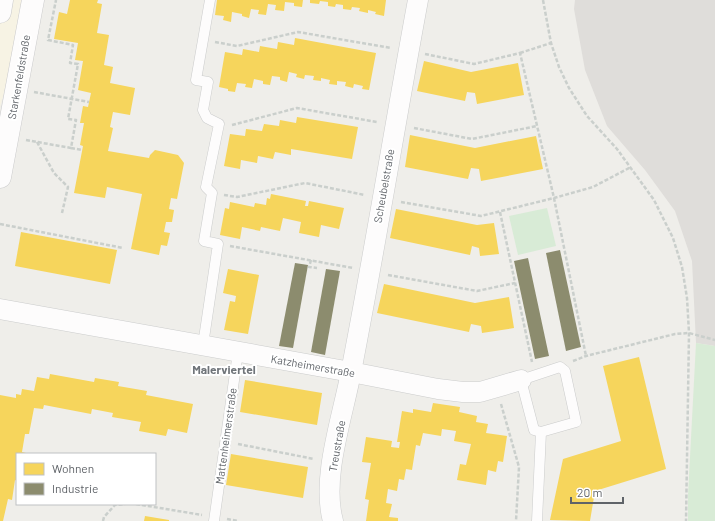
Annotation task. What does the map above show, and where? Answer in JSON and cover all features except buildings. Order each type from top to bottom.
[{"type":"street","points":[[0,12],[2,0]]},
{"type":"street","name":"Starkenfeldstraße","points":[[0,177],[33,0]]},
{"type":"street","name":"Scheubelstraße","points":[[351,372],[418,0]]},
{"type":"street","name":"Katzheimerstraße","points":[[0,309],[351,372],[438,390],[480,392],[528,378]]},
{"type":"street","name":"Treustraße","points":[[333,521],[329,498],[332,462],[351,372]]},
{"type":"lane","points":[[203,345],[218,244],[204,241],[212,193],[206,187],[219,124],[207,118],[203,110],[208,82],[196,80],[210,0]]},
{"type":"lane","name":"Mattenheimerstraße","points":[[214,521],[238,352]]},
{"type":"lane","points":[[560,367],[565,371],[576,422],[541,432],[534,430],[528,378],[560,367]]},
{"type":"lane","points":[[537,521],[541,432]]},
{"type":"path","points":[[56,0],[48,40],[73,45],[70,63],[78,64],[68,119],[76,120],[71,148]]},
{"type":"path","points":[[543,0],[551,43],[559,67],[569,88],[587,116],[617,149],[654,200],[673,238],[682,267],[689,333],[686,521]]},
{"type":"path","points":[[203,40],[237,46],[298,32],[474,64],[520,53],[551,43]]},
{"type":"path","points":[[520,53],[554,198],[586,356]]},
{"type":"path","points":[[16,89],[89,102]]},
{"type":"path","points":[[232,126],[296,108],[472,139],[537,126]]},
{"type":"path","points":[[8,136],[82,150]]},
{"type":"path","points":[[36,142],[54,173],[68,187],[62,214]]},
{"type":"path","points":[[212,193],[238,197],[305,183],[481,216],[593,187],[631,167]]},
{"type":"path","points":[[500,212],[515,283],[528,378]]},
{"type":"path","points":[[0,224],[123,248]]},
{"type":"path","points":[[218,244],[477,291],[515,283]]},
{"type":"path","points":[[311,260],[310,267],[317,268]]},
{"type":"path","points":[[560,367],[586,356],[675,334],[689,333],[715,340]]},
{"type":"path","points":[[496,388],[519,467],[516,521]]},
{"type":"path","points":[[225,442],[332,462]]},
{"type":"path","points":[[103,521],[104,517],[115,505]]},
{"type":"path","points":[[142,505],[196,514]]},
{"type":"shaded area","points":[[0,0],[30,0],[0,107]]},
{"type":"shaded area","points":[[575,0],[715,0],[715,346],[696,343],[692,261],[675,211],[645,170],[607,126],[585,70],[574,9]]},
{"type":"green space","points":[[547,208],[556,246],[518,255],[509,216]]},
{"type":"green space","points":[[696,343],[715,346],[715,521],[688,521]]},
{"type":"district","name":"Malerviertel","points":[[224,370]]}]
